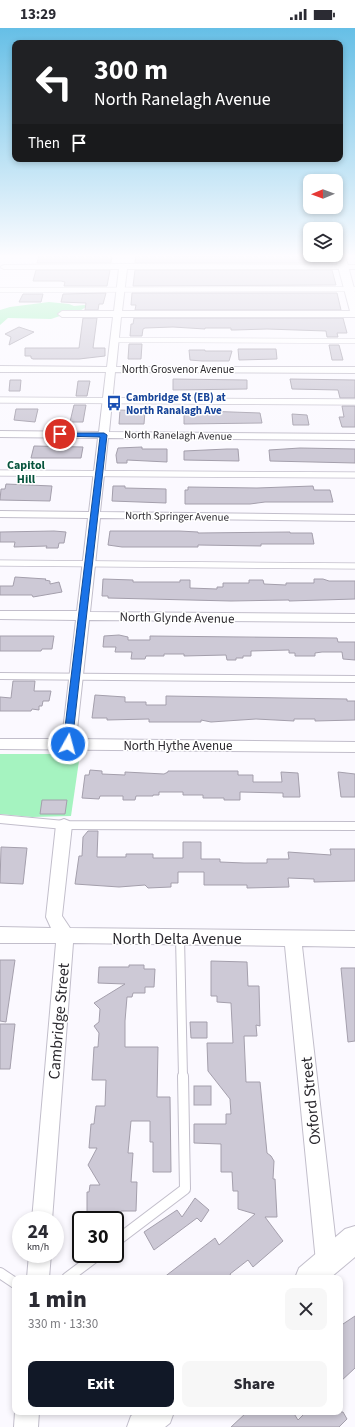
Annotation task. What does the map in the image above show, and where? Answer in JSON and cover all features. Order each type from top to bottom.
[{"type":"street","points":[[68,744],[117,320]]},
{"type":"street","name":"North Grosvenor Avenue","points":[[0,369],[355,370]]},
{"type":"street","name":"North Ranelagh Avenue","points":[[0,434],[355,437]]},
{"type":"street","name":"North Springer Avenue","points":[[0,514],[355,518]]},
{"type":"street","name":"North Glynde Avenue","points":[[0,615],[355,618]]},
{"type":"street","name":"North Hythe Avenue","points":[[0,744],[355,747]]},
{"type":"street","points":[[64,825],[54,917],[65,936]]},
{"type":"street","name":"North Delta Avenue","points":[[0,935],[355,939]]},
{"type":"street","name":"Cambridge Street","points":[[43,1211],[65,936]]},
{"type":"street","name":"Oxford Street","points":[[293,939],[318,1270]]},
{"type":"street","points":[[318,1270],[355,1239]]},
{"type":"street","points":[[38,1275],[39,1263]]},
{"type":"street","points":[[26,1427],[28,1415]]},
{"type":"street","points":[[142,1427],[156,1415]]},
{"type":"lane","points":[[115,340],[355,341]]},
{"type":"lane","points":[[0,400],[355,402]]},
{"type":"lane","points":[[0,472],[355,475]]},
{"type":"lane","points":[[0,563],[355,566]]},
{"type":"lane","points":[[0,676],[355,680]]},
{"type":"lane","points":[[0,819],[64,825],[355,826]]},
{"type":"lane","points":[[124,1235],[185,1189],[180,937]]},
{"type":"lane","points":[[72,1275],[87,1263]]},
{"type":"lane","points":[[0,1273],[12,1281]]},
{"type":"green space","points":[[0,320],[5,320],[0,325]]},
{"type":"green space","points":[[0,754],[80,754],[71,816],[32,817],[0,814]]},
{"type":"building","points":[[83,320],[97,320],[93,348],[105,348],[105,356],[79,359],[33,359],[31,356],[25,356],[25,348],[79,348]]},
{"type":"building","points":[[134,320],[344,320],[347,333],[337,333],[338,337],[327,337],[326,331],[267,329],[231,330],[231,328],[205,329],[173,327],[145,328],[143,329],[142,336],[130,336],[131,324],[133,324]]},
{"type":"building","points":[[19,327],[34,332],[9,345],[11,337],[5,334]]},
{"type":"building","points":[[129,344],[142,344],[141,359],[128,359]]},
{"type":"building","points":[[329,345],[339,345],[343,360],[332,360]]},
{"type":"building","points":[[238,349],[276,349],[277,359],[239,360]]},
{"type":"building","points":[[189,350],[232,351],[229,361],[202,361],[190,360]]},
{"type":"building","points":[[173,379],[247,380],[247,389],[173,390]]},
{"type":"building","points":[[290,379],[355,380],[355,398],[340,398],[338,390],[292,389]]},
{"type":"building","points":[[10,380],[21,380],[20,391],[9,391]]},
{"type":"building","points":[[78,381],[90,381],[87,396],[76,396]]},
{"type":"building","points":[[74,405],[86,405],[83,422],[70,422]]},
{"type":"building","points":[[342,406],[355,406],[355,427],[342,427],[339,417],[344,417]]},
{"type":"building","points":[[16,409],[38,409],[35,422],[14,420]]},
{"type":"building","points":[[120,410],[145,411],[144,424],[119,424]]},
{"type":"building","points":[[204,411],[260,413],[262,423],[184,424],[184,414],[199,414],[204,413]]},
{"type":"building","points":[[292,414],[307,415],[309,425],[293,425]]},
{"type":"building","points":[[34,446],[83,447],[81,458],[31,458]]},
{"type":"building","points":[[142,447],[142,449],[167,449],[167,462],[127,460],[127,463],[117,463],[116,455],[118,448]]},
{"type":"building","points":[[300,448],[355,449],[355,463],[270,461],[269,450]]},
{"type":"building","points":[[238,449],[239,461],[184,460],[184,451]]},
{"type":"building","points":[[6,484],[52,486],[50,501],[0,500],[1,489],[5,489]]},
{"type":"building","points":[[113,486],[125,486],[125,488],[166,489],[166,503],[112,501]]},
{"type":"building","points":[[313,486],[314,490],[330,490],[333,502],[185,504],[185,490],[188,490],[188,487],[257,488]]},
{"type":"building","points":[[110,531],[312,533],[314,544],[122,547],[108,545]]},
{"type":"building","points":[[0,532],[66,532],[64,543],[59,543],[58,548],[46,548],[47,546],[14,547],[15,542],[0,542]]},
{"type":"building","points":[[15,577],[46,579],[45,580],[50,581],[50,584],[59,582],[62,592],[33,597],[32,595],[0,595],[0,586],[13,586]]},
{"type":"building","points":[[103,579],[133,580],[133,582],[180,582],[180,580],[190,580],[190,588],[217,589],[217,587],[223,587],[223,583],[249,583],[249,580],[263,580],[264,584],[286,585],[286,583],[314,583],[314,579],[329,581],[355,581],[355,599],[231,601],[108,598],[108,596],[102,596]]},
{"type":"building","points":[[119,635],[128,637],[128,640],[150,640],[150,636],[337,638],[338,642],[355,642],[355,660],[343,659],[342,652],[315,653],[315,656],[295,656],[295,653],[289,653],[289,650],[251,651],[251,656],[243,656],[243,658],[236,658],[236,660],[227,660],[226,655],[184,656],[184,654],[164,654],[164,656],[146,656],[145,659],[131,659],[132,652],[115,652],[116,647],[103,647],[104,636]]},
{"type":"building","points":[[0,636],[54,636],[52,649],[42,649],[41,651],[0,651]]},
{"type":"building","points":[[13,681],[35,681],[34,691],[51,691],[49,701],[43,701],[42,706],[39,706],[39,710],[0,711],[0,697],[11,698]]},
{"type":"building","points":[[95,695],[125,697],[125,702],[146,702],[146,705],[166,705],[166,696],[347,699],[347,701],[355,701],[355,720],[315,721],[315,719],[294,719],[294,721],[256,719],[211,722],[201,720],[201,722],[149,722],[149,719],[107,720],[107,718],[92,718]]},
{"type":"building","points":[[90,770],[102,771],[102,774],[125,775],[125,772],[164,774],[168,771],[238,771],[238,775],[253,775],[253,782],[282,782],[281,772],[298,773],[300,797],[283,797],[283,793],[240,792],[240,800],[224,800],[224,798],[203,798],[203,795],[183,795],[183,792],[159,792],[159,795],[136,796],[135,800],[123,800],[123,796],[100,796],[99,799],[82,798],[85,775],[89,775]]},
{"type":"building","points":[[338,772],[355,774],[355,797],[341,797]]},
{"type":"building","points":[[42,800],[67,800],[65,814],[40,814]]},
{"type":"building","points":[[88,831],[98,831],[97,857],[126,857],[126,854],[153,854],[153,858],[183,858],[183,842],[201,842],[201,859],[220,859],[220,862],[244,863],[267,863],[267,859],[289,859],[288,852],[331,855],[330,849],[355,849],[355,881],[314,882],[314,879],[288,878],[289,887],[247,888],[247,885],[204,885],[204,872],[178,872],[178,883],[171,883],[171,887],[148,888],[145,885],[119,887],[75,884],[79,856],[82,856],[83,837]]},
{"type":"building","points":[[1,847],[27,848],[23,884],[0,883]]},
{"type":"building","points":[[0,960],[15,960],[6,1022],[0,1021]]},
{"type":"building","points":[[211,961],[247,962],[248,986],[259,986],[260,1026],[256,1025],[257,1036],[244,1036],[246,1082],[260,1082],[267,1153],[274,1161],[273,1179],[275,1179],[277,1217],[265,1217],[283,1241],[253,1267],[248,1260],[230,1275],[167,1275],[215,1238],[219,1245],[255,1214],[238,1209],[238,1191],[233,1191],[232,1172],[221,1172],[221,1144],[194,1143],[194,1124],[226,1124],[226,1114],[231,1114],[230,1099],[208,1071],[207,1043],[233,1043],[231,1003],[217,1002],[217,996],[211,996]]},
{"type":"building","points":[[129,965],[144,965],[144,969],[155,969],[154,987],[145,987],[145,993],[133,993],[132,997],[127,997],[125,1047],[158,1047],[157,1097],[170,1097],[171,1172],[153,1172],[153,1142],[150,1142],[150,1121],[131,1121],[128,1153],[133,1153],[131,1182],[137,1182],[136,1211],[87,1211],[87,1192],[89,1192],[90,1185],[100,1185],[88,1165],[97,1148],[89,1148],[91,1124],[94,1124],[96,1106],[105,1106],[106,1080],[92,1080],[94,1047],[98,1047],[99,1033],[94,1026],[99,1022],[100,1009],[94,1003],[125,984],[98,983],[99,967],[129,967]]},
{"type":"building","points":[[341,968],[355,968],[355,1041],[348,1042]]},
{"type":"building","points":[[190,1022],[207,1022],[207,1038],[191,1038]]},
{"type":"building","points":[[0,1024],[15,1024],[10,1069],[0,1069]]},
{"type":"building","points":[[194,1086],[211,1086],[211,1105],[194,1105]]},
{"type":"building","points":[[195,1198],[209,1210],[201,1222],[197,1218],[154,1250],[144,1232],[177,1210],[182,1217]]},
{"type":"building","points":[[355,1316],[355,1368],[343,1379],[343,1324]]},
{"type":"building","points":[[343,1412],[347,1419],[339,1427],[231,1427],[244,1415],[295,1415],[298,1420],[303,1415],[343,1415]]},
{"type":"place","name":"Cambridge St (EB) at North Ranalagh Ave","points":[[114,403]]},
{"type":"district","name":"Capitol Hill","points":[[26,472]]},
{"type":"route","points":[[60,434],[104,435],[68,744]]}]
